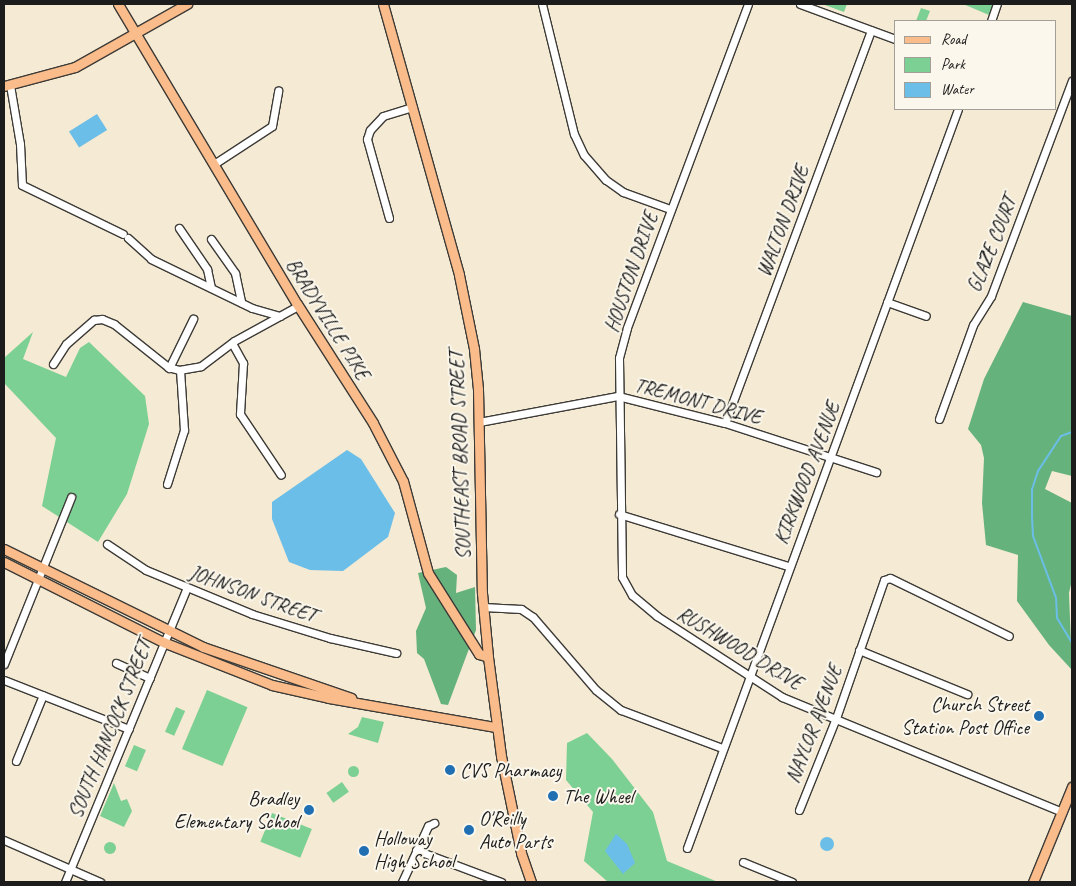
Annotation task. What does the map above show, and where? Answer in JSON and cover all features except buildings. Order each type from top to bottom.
[{"type":"main road","name":"BRADYVILLE PIKE","points":[[118,4],[298,306],[394,461],[405,489],[428,574],[479,654],[488,658]]},
{"type":"main road","points":[[7,85],[75,68],[187,4]]},
{"type":"main road","name":"SOUTHEAST BROAD STREET","points":[[383,4],[466,302],[474,348],[479,422],[483,607],[488,658],[496,727],[519,844],[531,882]]},
{"type":"main road","points":[[4,548],[168,632],[240,660],[331,688],[358,701]]},
{"type":"main road","points":[[4,562],[163,642],[272,685],[329,698],[358,701],[496,727]]},
{"type":"main road","points":[[1033,882],[1072,787]]},
{"type":"street","points":[[542,4],[574,134],[584,155],[606,180],[623,192],[670,209]]},
{"type":"street","name":"HOUSTON DRIVE","points":[[620,565],[619,358],[627,328],[670,209],[748,4]]},
{"type":"street","points":[[800,4],[894,39]]},
{"type":"street","points":[[991,20],[998,4]]},
{"type":"street","name":"WALTON DRIVE","points":[[725,423],[871,30]]},
{"type":"street","name":"GLAZE COURT","points":[[939,419],[973,325],[991,296],[1072,81]]},
{"type":"street","points":[[7,85],[20,144],[22,185],[125,236],[152,259],[241,302],[280,316]]},
{"type":"street","points":[[214,164],[272,126],[278,91]]},
{"type":"street","points":[[1056,101],[1063,104]]},
{"type":"street","points":[[388,218],[367,139],[370,130],[383,116],[413,107]]},
{"type":"street","name":"KIRKWOOD AVENUE","points":[[687,848],[788,566],[832,457],[958,110]]},
{"type":"street","points":[[179,228],[207,269],[211,288]]},
{"type":"street","points":[[211,240],[235,273],[241,302]]},
{"type":"street","points":[[888,302],[926,316]]},
{"type":"street","points":[[53,364],[66,344],[94,320],[102,319],[114,324],[155,360],[169,368],[180,370],[201,366],[232,343],[298,306]]},
{"type":"street","points":[[169,368],[193,319]]},
{"type":"street","points":[[232,343],[243,363],[240,414],[281,475]]},
{"type":"street","points":[[167,484],[184,430],[180,370]]},
{"type":"street","name":"TREMONT DRIVE","points":[[479,422],[618,396],[725,423],[876,472]]},
{"type":"street","points":[[4,664],[71,497]]},
{"type":"street","points":[[619,514],[788,566]]},
{"type":"street","name":"JOHNSON STREET","points":[[107,544],[146,570],[252,614],[312,633],[396,653]]},
{"type":"street","name":"RUSHWOOD DRIVE","points":[[620,565],[622,577],[643,606],[748,677],[782,697],[1062,812]]},
{"type":"street","name":"NAYLOR AVENUE","points":[[798,810],[836,718],[884,580],[890,578],[1009,636]]},
{"type":"street","name":"SOUTH HANCOCK STREET","points":[[65,882],[187,588]]},
{"type":"street","points":[[483,607],[521,608],[532,617],[596,690],[621,710],[722,748]]},
{"type":"street","name":"NAYLOR AVENUE","points":[[859,650],[967,694]]},
{"type":"street","points":[[116,663],[150,678]]},
{"type":"street","points":[[4,680],[129,729]]},
{"type":"street","points":[[16,761],[42,694]]},
{"type":"street","points":[[402,882],[428,826],[434,823]]},
{"type":"street","points":[[4,840],[100,882]]},
{"type":"street","points":[[416,850],[501,882]]},
{"type":"street","points":[[743,862],[792,882]]},
{"type":"green space","points":[[822,4],[847,4],[844,12]]},
{"type":"green space","points":[[963,4],[994,4],[989,15]]},
{"type":"green space","points":[[921,8],[930,11],[926,20],[916,20]]},
{"type":"green space","points":[[1023,302],[1072,316],[1072,476],[1052,471],[1045,489],[1072,503],[1072,580],[1069,593],[1072,670],[1049,645],[1017,601],[1018,555],[986,545],[982,503],[984,458],[981,445],[968,429],[984,379]]},
{"type":"green space","points":[[33,332],[23,359],[66,377],[80,348],[89,342],[145,396],[149,424],[127,494],[98,542],[42,506],[56,438],[4,383],[4,358]]},
{"type":"green space","points":[[446,567],[457,575],[456,593],[475,587],[476,630],[448,705],[441,704],[424,659],[417,653],[416,631],[426,608],[418,573]]},
{"type":"green space","points":[[207,690],[248,707],[222,766],[182,749]]},
{"type":"green space","points":[[176,707],[185,711],[174,736],[165,732]]},
{"type":"green space","points":[[362,717],[384,722],[378,743],[348,734],[358,727]]},
{"type":"green space","points":[[587,733],[612,759],[653,812],[667,861],[718,882],[608,882],[584,861],[593,812],[566,780],[567,743]]},
{"type":"green space","points":[[134,745],[146,750],[137,771],[125,766]]},
{"type":"green space","points":[[351,766],[355,766],[358,771],[357,775],[351,776],[348,773],[348,769]]},
{"type":"green space","points":[[342,782],[349,792],[333,803],[326,793]]},
{"type":"green space","points":[[114,783],[121,801],[127,799],[132,811],[124,827],[100,816]]},
{"type":"green space","points":[[272,813],[312,829],[300,858],[260,842]]},
{"type":"green space","points":[[108,842],[112,842],[116,848],[112,854],[108,854],[104,850],[104,846]]},
{"type":"water","points":[[97,114],[107,130],[79,148],[69,131]]},
{"type":"water","points":[[347,450],[361,459],[395,513],[388,537],[343,571],[310,570],[289,562],[272,519],[272,502]]},
{"type":"water","points":[[616,834],[627,844],[635,863],[623,874],[605,851]]},
{"type":"water","points":[[827,837],[832,839],[834,844],[832,849],[827,851],[822,849],[820,844],[822,839]]},
{"type":"waterway","points":[[1072,432],[1061,436],[1038,471],[1032,490],[1033,536],[1056,598],[1057,618],[1072,643]]},
{"type":"place","name":"Church Street Station Post Office","points":[[1039,716]]},
{"type":"place","name":"CVS Pharmacy","points":[[450,770]]},
{"type":"place","name":"The Wheel","points":[[553,796]]},
{"type":"place","name":"Bradley Elementary School","points":[[309,810]]},
{"type":"place","name":"O'Reilly Auto Parts","points":[[469,830]]},
{"type":"place","name":"Holloway High School","points":[[364,851]]}]
